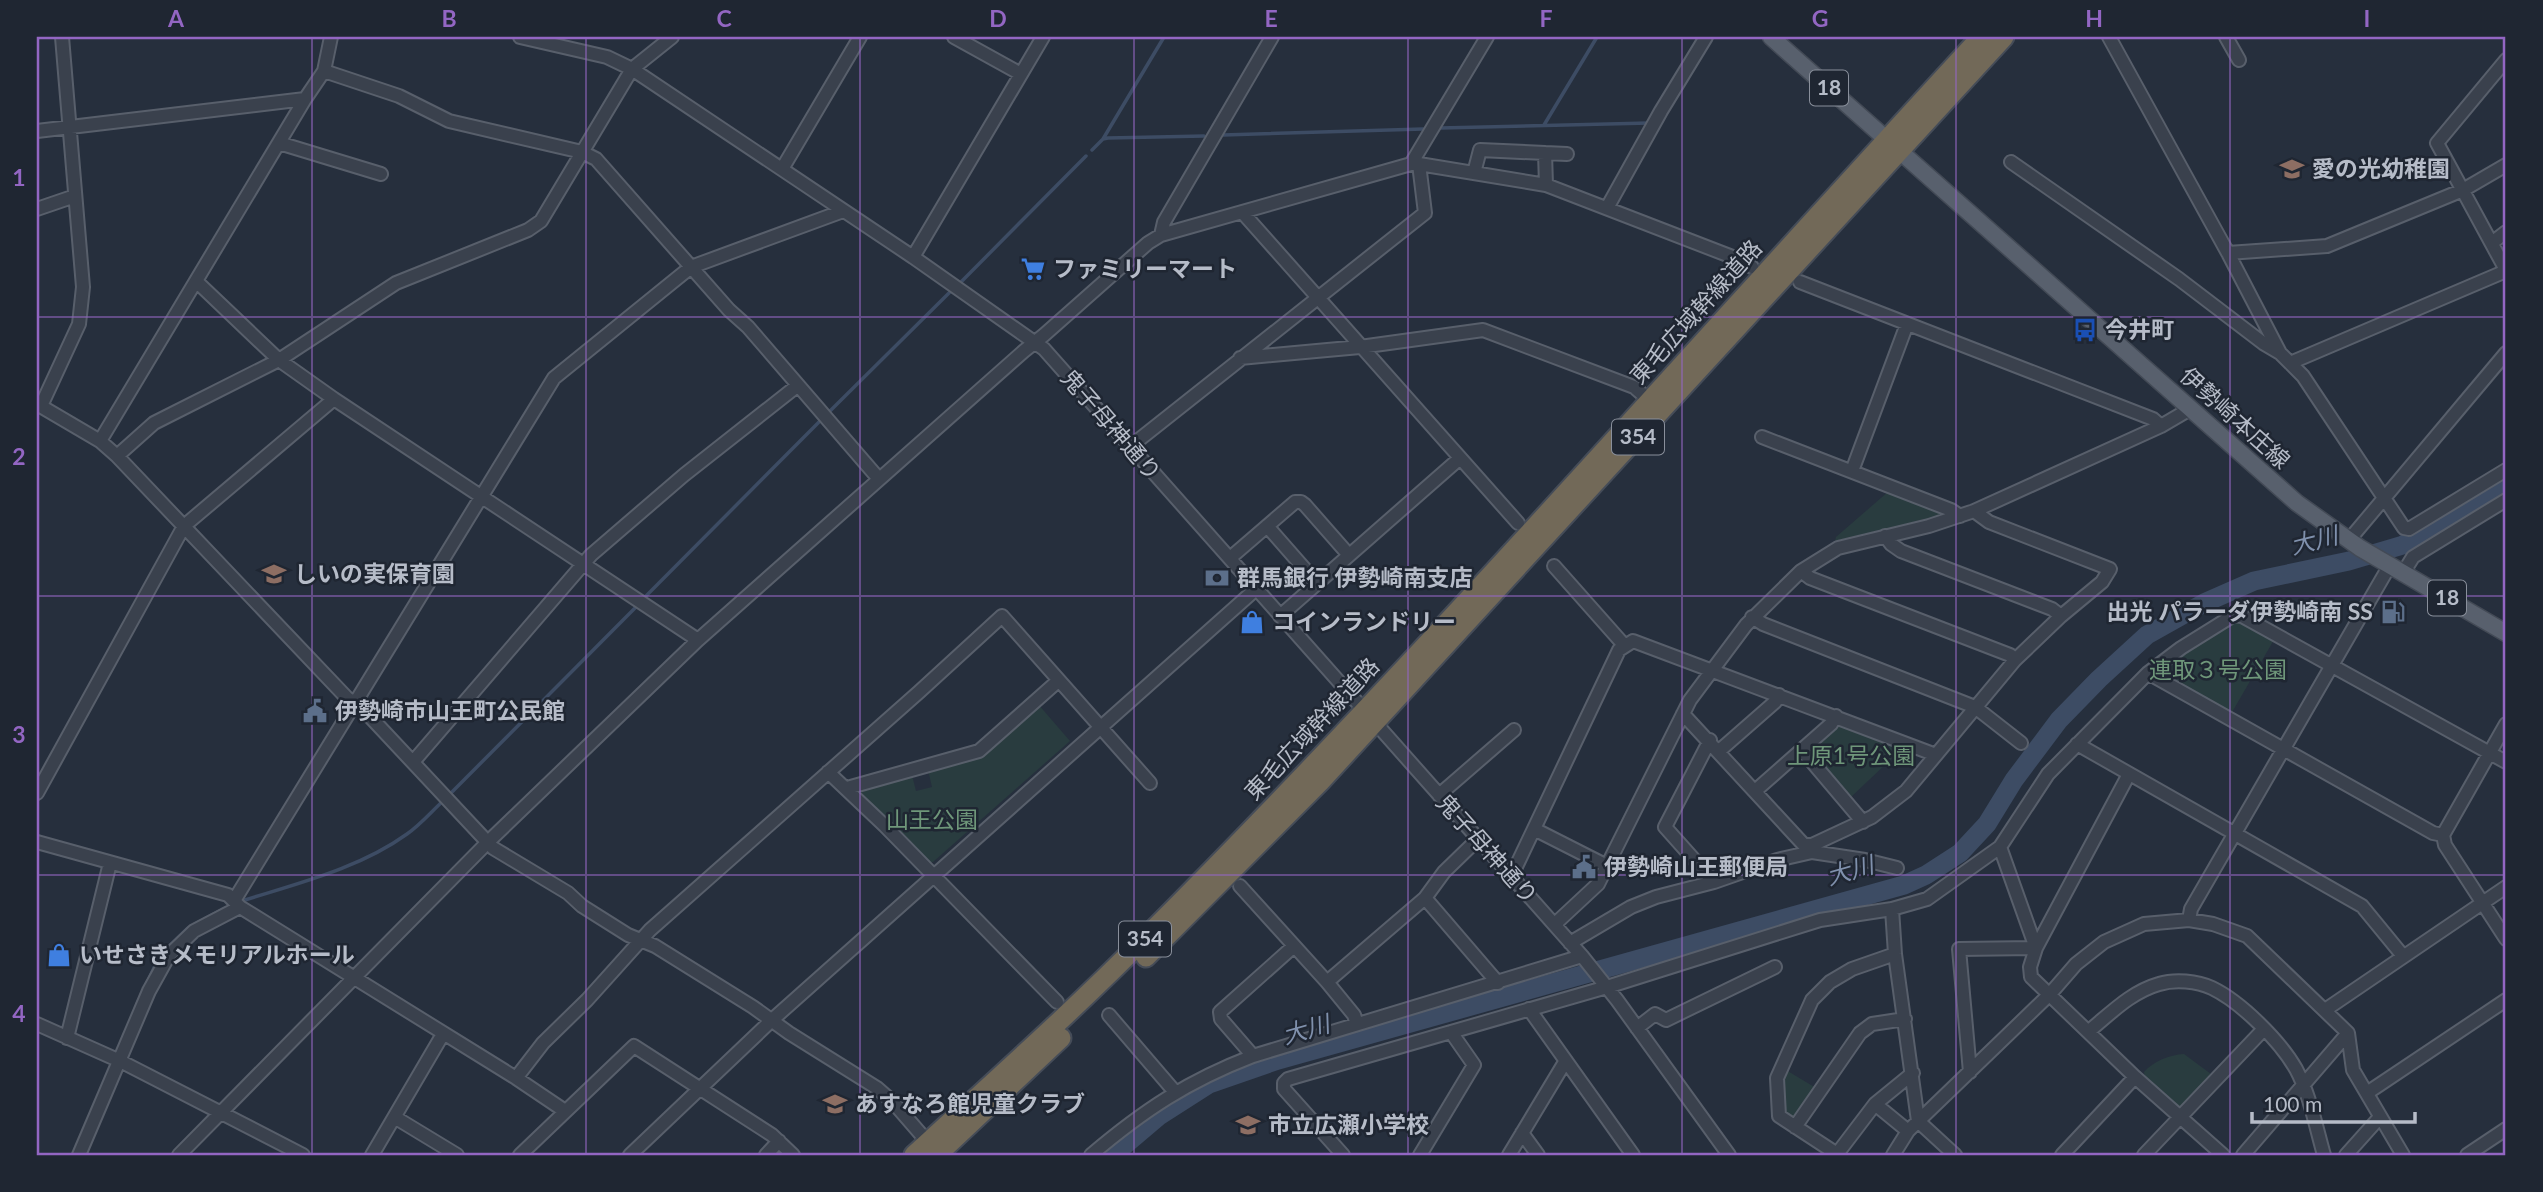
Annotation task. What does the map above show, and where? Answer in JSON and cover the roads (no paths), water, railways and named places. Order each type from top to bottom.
[{"type":"highway","name":"東毛広域幹線道路","points":[[1370,716],[1893,145],[1982,37]]},
{"type":"highway","name":"東毛広域幹線道路","points":[[931,1152],[1155,947],[1321,782],[1370,716],[1649,400],[1893,145],[2004,37]]},
{"type":"main road","name":"伊勢崎本庄線","points":[[1771,37],[2297,503],[2355,544],[2506,633]]},
{"type":"street","points":[[62,37],[83,287],[79,324],[39,405],[100,440],[117,456],[494,848],[569,893],[582,906],[663,951],[886,1095],[931,1152]]},
{"type":"street","points":[[100,440],[324,71],[331,37]]},
{"type":"street","name":"鬼子母神通り","points":[[520,37],[607,57],[632,69],[1036,342],[1512,875],[1605,985]]},
{"type":"street","points":[[117,456],[154,424],[279,360],[396,282],[528,230],[541,220],[632,69],[672,37]]},
{"type":"street","points":[[782,169],[860,37]]},
{"type":"street","points":[[954,37],[1021,74]]},
{"type":"street","points":[[913,257],[1043,37]]},
{"type":"street","points":[[1161,235],[1164,222],[1272,37]]},
{"type":"street","points":[[1130,446],[1425,213],[1415,164],[1487,37]]},
{"type":"street","points":[[1607,208],[1706,37]]},
{"type":"street","points":[[2109,37],[2285,358]]},
{"type":"street","points":[[2226,37],[2239,60]]},
{"type":"street","points":[[2285,358],[2506,271],[2493,242],[2437,143],[2506,60]]},
{"type":"street","points":[[324,71],[398,96],[449,121],[582,152],[596,159],[729,310],[748,327],[879,479]]},
{"type":"street","points":[[37,131],[305,99]]},
{"type":"street","points":[[279,143],[381,174]]},
{"type":"street","points":[[1474,173],[1480,150],[1567,154]]},
{"type":"street","points":[[1545,153],[1546,185]]},
{"type":"street","points":[[2011,162],[2179,279],[2285,358],[2303,376],[2404,528],[2409,529],[2506,470]]},
{"type":"street","points":[[179,1155],[489,841],[698,640],[1148,243],[1161,235],[1415,164],[1546,185],[1752,267]]},
{"type":"street","points":[[2228,253],[2327,246],[2463,190],[2506,165]]},
{"type":"street","points":[[37,209],[75,196]]},
{"type":"street","points":[[79,1155],[149,991],[169,955],[194,932],[238,903],[353,702],[554,377],[691,267],[843,211]]},
{"type":"street","points":[[1242,212],[1518,523]]},
{"type":"street","points":[[2493,242],[2506,232]]},
{"type":"street","points":[[196,281],[279,360],[334,400],[698,640]]},
{"type":"street","points":[[1800,282],[2153,419],[2161,426]]},
{"type":"street","points":[[1852,471],[1907,324]]},
{"type":"street","points":[[1240,358],[1360,347],[1483,330],[1634,387],[1649,400]]},
{"type":"street","points":[[2355,544],[2386,499],[2506,353]]},
{"type":"street","points":[[413,762],[583,564],[684,475],[797,386]]},
{"type":"street","points":[[37,793],[184,526],[334,400]]},
{"type":"street","points":[[1555,924],[1592,892],[1683,713],[1752,617],[1801,570],[1838,548],[1929,526],[1974,511],[2161,426],[2190,409]]},
{"type":"street","points":[[1762,437],[1960,516]]},
{"type":"street","points":[[1280,616],[1459,458]]},
{"type":"street","points":[[2189,920],[2191,909],[2283,750],[2394,567],[2506,500]]},
{"type":"street","points":[[1230,558],[1294,502],[1301,502],[1348,554]]},
{"type":"street","points":[[1570,943],[1631,907],[1656,897],[1714,883],[1812,848],[1863,822],[1906,791],[2015,660],[2060,616],[2102,582],[2110,569],[1989,522],[1974,511]]},
{"type":"street","points":[[1267,526],[1317,583]]},
{"type":"street","points":[[1885,536],[1901,551],[2052,609],[2060,616]]},
{"type":"street","points":[[1554,566],[1624,645]]},
{"type":"street","points":[[1801,570],[1810,578],[2010,655],[2015,660]]},
{"type":"street","points":[[630,1155],[772,1020],[1256,589]]},
{"type":"street","points":[[1342,1155],[1284,1088],[1288,1079],[1820,920],[1892,909],[1927,899],[2000,847],[2048,774],[2148,673],[2181,648],[2234,615],[2242,616],[2506,762]]},
{"type":"street","points":[[516,1078],[543,1043],[587,1000],[640,940],[1002,616],[1150,783]]},
{"type":"street","points":[[1752,617],[1763,624],[1975,707],[2021,743]]},
{"type":"street","points":[[1512,875],[1624,645],[1633,641],[1936,755]]},
{"type":"street","points":[[2148,673],[2433,833],[2443,835]]},
{"type":"street","points":[[847,788],[979,751],[1058,681]]},
{"type":"street","points":[[1719,751],[1775,702],[1779,695]]},
{"type":"street","points":[[1683,713],[1804,845],[1898,868]]},
{"type":"street","points":[[1755,791],[1831,724],[1836,716]]},
{"type":"street","points":[[2506,724],[2443,835],[2445,845],[2506,939]]},
{"type":"street","points":[[1439,795],[1514,730]]},
{"type":"street","points":[[1710,740],[1665,827],[1714,883]]},
{"type":"street","points":[[2077,744],[2362,906],[2403,956]]},
{"type":"street","points":[[1802,750],[1863,822]]},
{"type":"street","points":[[828,772],[847,788],[1057,1002]]},
{"type":"street","points":[[2129,774],[2036,948],[2029,967],[2031,977],[2135,1077],[2223,1155]]},
{"type":"street","points":[[1534,830],[1607,866]]},
{"type":"street","points":[[1327,982],[1425,898],[1444,872],[1479,838]]},
{"type":"street","points":[[37,842],[228,895],[354,979],[565,1111]]},
{"type":"street","points":[[2000,847],[2036,948]]},
{"type":"street","points":[[67,1038],[110,863]]},
{"type":"street","points":[[1240,886],[1327,982],[1354,1014],[1357,1024]]},
{"type":"street","points":[[2325,1010],[2506,887]]},
{"type":"street","points":[[1425,898],[1498,982]]},
{"type":"street","points":[[1892,909],[1895,954],[1918,1121],[1955,1155]]},
{"type":"street","points":[[1893,1155],[1908,1131],[2050,994],[2076,964],[2117,934],[2144,924],[2189,920],[2213,924],[2247,936],[2348,1033],[2353,1070],[2403,1155]]},
{"type":"street","points":[[1253,1056],[1222,1019],[1220,1012],[1294,946]]},
{"type":"street","points":[[1970,1072],[1958,949],[2036,948]]},
{"type":"street","points":[[1895,954],[1852,969],[1830,982],[1812,1000],[1777,1078],[1779,1116],[1837,1154],[1875,1104],[1913,1073]]},
{"type":"street","points":[[1091,1155],[1141,1114],[1175,1092],[1200,1078],[1253,1056],[1584,958]]},
{"type":"street","points":[[1637,1028],[1655,1014],[1666,1020],[1774,967]]},
{"type":"street","points":[[2089,1031],[2132,995],[2160,984],[2182,981],[2211,987],[2242,1008],[2286,1054],[2304,1087],[2325,1155]]},
{"type":"street","points":[[1605,985],[1728,1155]]},
{"type":"street","points":[[2367,1093],[2506,1000]]},
{"type":"street","points":[[1529,1009],[1633,1155]]},
{"type":"street","points":[[1109,1015],[1175,1092]]},
{"type":"street","points":[[1795,1127],[1860,1033],[1872,1024],[1905,1019]]},
{"type":"street","points":[[37,1024],[120,1061],[303,1155]]},
{"type":"street","points":[[2144,1155],[2263,1030]]},
{"type":"street","points":[[1420,1155],[1474,1065],[1451,1031]]},
{"type":"street","points":[[2243,1155],[2348,1033]]},
{"type":"street","points":[[372,1155],[443,1034]]},
{"type":"street","points":[[520,1155],[634,1046],[779,1141],[793,1155]]},
{"type":"street","points":[[1508,1155],[1565,1062]]},
{"type":"street","points":[[2062,1155],[2135,1077]]},
{"type":"street","points":[[1875,1104],[1908,1131]]},
{"type":"street","points":[[2346,1155],[2381,1117]]},
{"type":"street","points":[[396,1118],[457,1155]]},
{"type":"street","points":[[2467,1155],[2506,1129]]},
{"type":"street","points":[[1522,1133],[1538,1155]]},
{"type":"street","points":[[766,1155],[779,1141]]},
{"type":"waterway","points":[[1103,139],[1164,37]]},
{"type":"waterway","points":[[1544,125],[1597,37]]},
{"type":"waterway","points":[[1440,128],[1649,123]]},
{"type":"waterway","points":[[1223,135],[1423,129]]},
{"type":"waterway","points":[[1092,150],[1103,139],[1108,138],[1204,136]]},
{"type":"waterway","points":[[961,282],[1086,156]]},
{"type":"waterway","points":[[829,412],[951,291]]},
{"type":"waterway","points":[[645,597],[820,421]]},
{"type":"waterway","name":"大川","points":[[1113,1155],[1159,1116],[1209,1084],[1278,1060],[1904,885],[1926,875],[1960,853],[1987,824],[2014,780],[2059,720],[2147,635],[2204,603],[2254,581],[2349,561],[2403,545],[2506,481]]},
{"type":"waterway","points":[[451,793],[636,607]]},
{"type":"waterway","points":[[245,900],[329,873],[369,856],[412,830],[443,801]]},
{"type":"waterway","points":[[195,924],[225,908]]},
{"type":"waterway","points":[[137,1004],[160,955],[188,928]]},
{"type":"place","name":"愛の光幼稚園","points":[[2292,169]]},
{"type":"place","name":"ファミリーマート","points":[[1033,269]]},
{"type":"place","name":"今井町","points":[[2085,330]]},
{"type":"place","name":"しいの実保育園","points":[[274,574]]},
{"type":"place","name":"群馬銀行 伊勢崎南支店","points":[[1217,578]]},
{"type":"place","name":"出光 パラーダ伊勢崎南 SS","points":[[2393,612]]},
{"type":"place","name":"コインランドリー","points":[[1252,622]]},
{"type":"place","name":"伊勢崎市山王町公民館","points":[[315,711]]},
{"type":"place","name":"伊勢崎山王郵便局","points":[[1584,867]]},
{"type":"place","name":"いせさきメモリアルホール","points":[[59,955]]},
{"type":"place","name":"あすなろ館児童クラブ","points":[[835,1104]]},
{"type":"place","name":"市立広瀬小学校","points":[[1248,1125]]},
{"type":"park label","name":"連取３号公園","points":[[2218,670]]},
{"type":"park label","name":"上原1号公園","points":[[1851,756]]},
{"type":"park label","name":"山王公園","points":[[932,820]]}]
